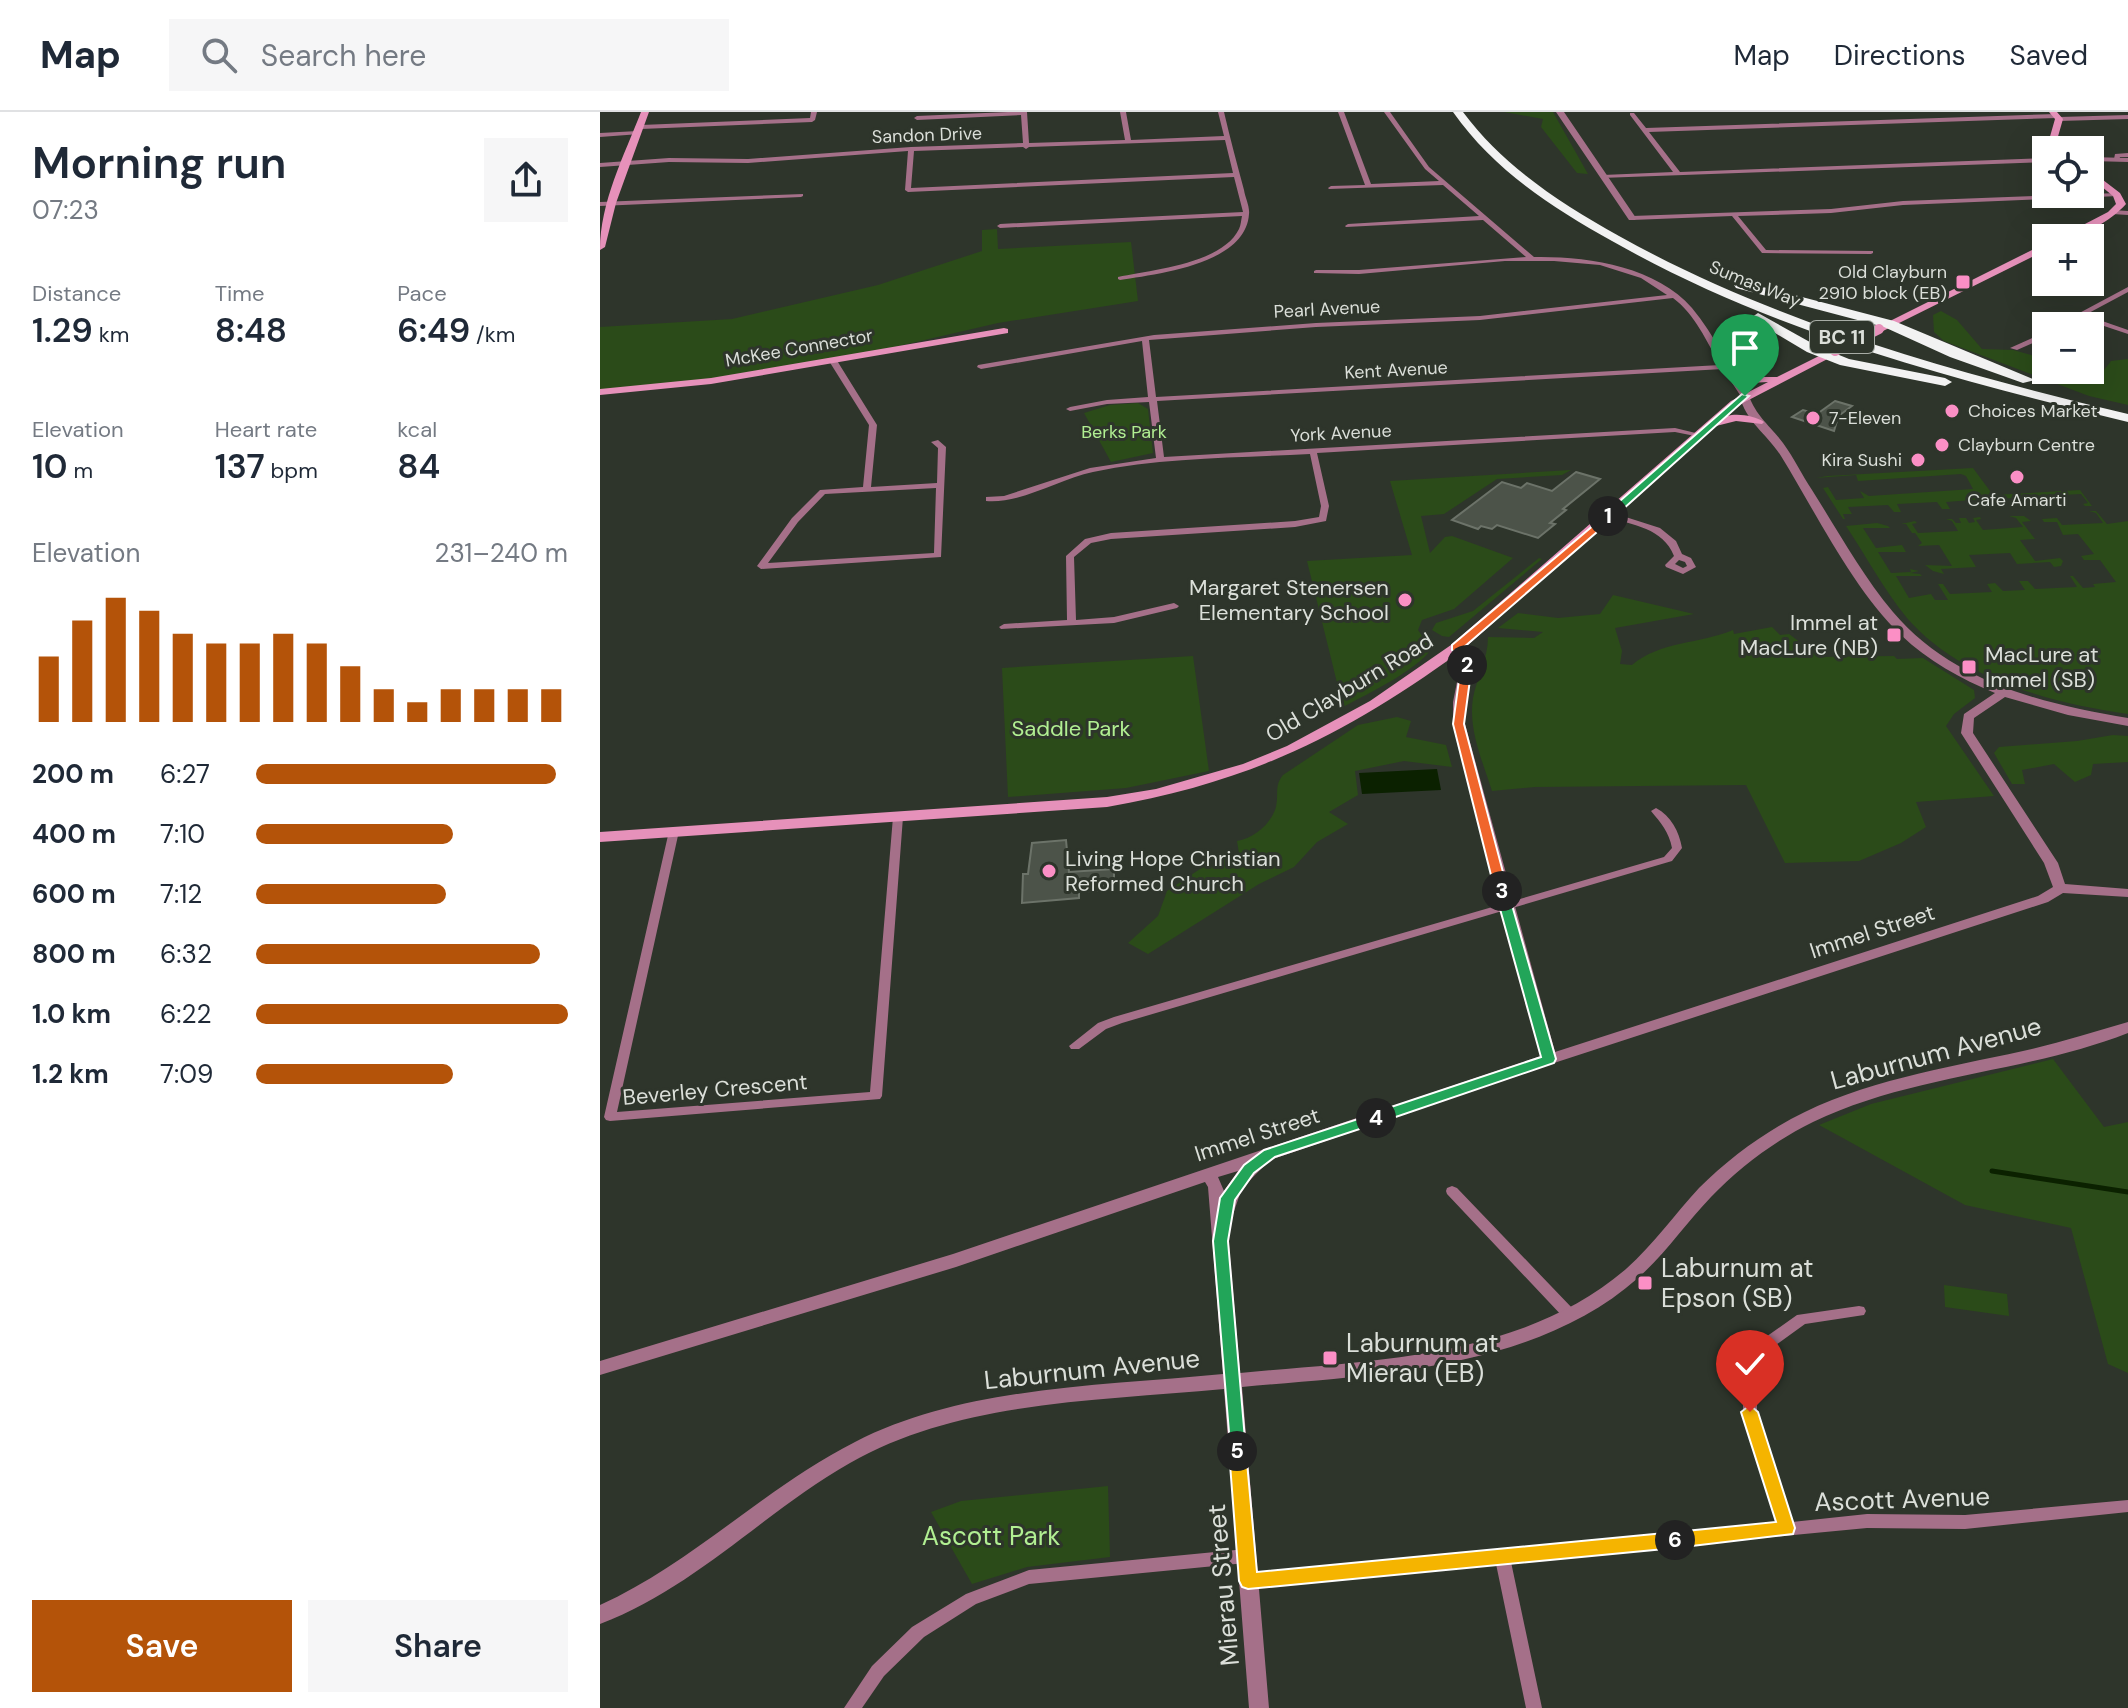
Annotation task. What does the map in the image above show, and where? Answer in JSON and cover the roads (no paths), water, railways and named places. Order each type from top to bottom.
[{"type":"highway","name":"Sumas Way","points":[[1458,112],[1500,160],[1573,214],[1664,265],[1811,326],[1951,372],[2128,420]]},
{"type":"highway","name":"Sumas Way","points":[[1468,112],[1497,146],[1550,190],[1655,253],[1783,309],[1951,366],[2128,410]]},
{"type":"highway","points":[[1550,190],[1652,246],[1728,281],[1884,326],[2014,376],[2128,410]]},
{"type":"highway","points":[[1573,214],[1626,249],[1845,362],[2128,420]]},
{"type":"main road","points":[[601,244],[606,204],[645,112]]},
{"type":"main road","points":[[2054,136],[2057,116]]},
{"type":"main road","points":[[2088,224],[2121,206],[2104,188]]},
{"type":"main road","name":"Old Clayburn Road","points":[[600,837],[1107,802],[1171,792],[1264,763],[1412,680],[1456,648],[1745,396],[2032,253]]},
{"type":"main road","name":"McKee Connector","points":[[600,392],[696,383],[1004,331]]},
{"type":"main road","points":[[1726,369],[1753,381],[1786,375]]},
{"type":"main road","points":[[1704,431],[1735,417],[1758,422]]},
{"type":"street","points":[[600,135],[812,120],[814,112]]},
{"type":"street","points":[[1123,112],[1128,142]]},
{"type":"street","points":[[1120,278],[1185,265],[1216,253],[1242,233],[1246,214],[1221,112]]},
{"type":"street","points":[[1341,112],[1369,186]]},
{"type":"street","points":[[1387,112],[1427,168],[1531,258]]},
{"type":"street","points":[[1560,112],[1632,218],[1831,211],[1903,203],[2121,206]]},
{"type":"street","points":[[917,118],[1024,113],[1026,147]]},
{"type":"street","points":[[1632,114],[1677,173]]},
{"type":"street","points":[[1645,130],[2057,116],[2128,117]]},
{"type":"street","name":"Sandon Drive","points":[[600,165],[748,161],[911,149],[1228,138]]},
{"type":"street","points":[[911,149],[908,190],[1236,175]]},
{"type":"street","points":[[2104,159],[2128,157]]},
{"type":"street","points":[[1603,177],[2032,160]]},
{"type":"street","points":[[1331,188],[1445,183]]},
{"type":"street","points":[[606,204],[801,195]]},
{"type":"street","points":[[1000,226],[1246,214]]},
{"type":"street","points":[[1734,215],[1764,252],[1871,252]]},
{"type":"street","points":[[1348,226],[1484,218]]},
{"type":"street","points":[[1316,272],[1342,273],[1531,258],[1581,262],[1620,270],[1654,283],[1688,308],[1745,396],[1780,437],[1777,441]]},
{"type":"street","points":[[2085,312],[2128,289]]},
{"type":"street","name":"Pearl Avenue","points":[[981,367],[1145,338],[1316,325],[1480,318],[1675,296]]},
{"type":"street","points":[[2104,324],[2128,332]]},
{"type":"street","points":[[1145,338],[1160,460]]},
{"type":"street","points":[[2014,348],[2032,340]]},
{"type":"street","points":[[833,361],[873,425],[867,489]]},
{"type":"street","name":"Kent Avenue","points":[[1070,409],[1107,402],[1154,399],[1726,369]]},
{"type":"street","points":[[1745,396],[1746,406],[1777,441],[1880,603],[1904,632],[1930,653],[2004,692],[2088,716],[2128,722]]},
{"type":"street","name":"York Avenue","points":[[989,499],[1005,498],[1090,470],[1160,460],[1675,430],[1704,431]]},
{"type":"street","points":[[935,442],[942,447],[941,485],[938,555],[761,566],[795,520],[823,492],[941,485]]},
{"type":"street","points":[[1072,623],[1070,556],[1088,541],[1111,536],[1295,524],[1323,519],[1325,506],[1313,451]]},
{"type":"street","points":[[1610,515],[1657,530],[1673,543],[1678,556]]},
{"type":"street","points":[[1004,627],[1131,618],[1174,606]]},
{"type":"street","points":[[1456,648],[1468,656],[1459,724],[1549,1059]]},
{"type":"street","points":[[2004,692],[1968,717],[1967,733],[2051,863],[2060,888]]},
{"type":"street","points":[[1075,1046],[1102,1026],[1118,1020],[1668,859],[1677,848],[1675,837],[1670,824],[1656,811]]},
{"type":"street","name":"Beverley Crescent","points":[[674,831],[610,1117],[876,1096],[898,817]]},
{"type":"street","name":"Immel Street","points":[[600,1368],[942,1264],[1549,1059],[2043,899],[2060,888],[2128,893]]},
{"type":"street","name":"Laburnum Avenue","points":[[600,1615],[684,1572],[812,1477],[896,1431],[982,1406],[1440,1358],[1499,1343],[1569,1314],[1644,1263],[1705,1193],[1743,1160],[1803,1120],[1864,1095],[2128,1027]]},
{"type":"street","points":[[1221,1241],[1227,1198],[1249,1169],[1269,1154]]},
{"type":"street","name":"Mierau Street","points":[[1208,1174],[1216,1187],[1259,1708]]},
{"type":"street","points":[[1452,1191],[1569,1314]]},
{"type":"street","points":[[1787,1528],[1750,1412],[1750,1375],[1768,1343],[1802,1319],[1859,1311]]},
{"type":"street","name":"Ascott Avenue","points":[[1248,1581],[1867,1521],[1965,1522],[2128,1506]]},
{"type":"street","points":[[852,1708],[878,1671],[918,1632],[985,1594],[1029,1577],[1246,1556]]},
{"type":"street","points":[[1502,1558],[1534,1708]]},
{"type":"waterway","points":[[1992,1171],[2128,1192]]},
{"type":"place","name":"Old Clayburn 2910 block (EB)","points":[[1963,282]]},
{"type":"place","name":"Choices Market","points":[[1952,411]]},
{"type":"place","name":"7-Eleven","points":[[1813,418]]},
{"type":"place","name":"Clayburn Centre","points":[[1942,445]]},
{"type":"place","name":"Kira Sushi","points":[[1918,460]]},
{"type":"place","name":"Cafe Amarti","points":[[2017,477]]},
{"type":"place","name":"Margaret Stenersen Elementary School","points":[[1405,600]]},
{"type":"place","name":"Immel at MacLure (NB)","points":[[1894,635]]},
{"type":"place","name":"MacLure at Immel (SB)","points":[[1969,667]]},
{"type":"place","name":"Living Hope Christian Reformed Church","points":[[1049,871]]},
{"type":"place","name":"Laburnum at Epson (SB)","points":[[1645,1283]]},
{"type":"place","name":"Laburnum at Mierau (EB)","points":[[1330,1358]]},
{"type":"park label","name":"Berks Park","points":[[1124,432]]},
{"type":"park label","name":"Saddle Park","points":[[1071,728]]},
{"type":"park label","name":"Ascott Park","points":[[991,1536]]}]
